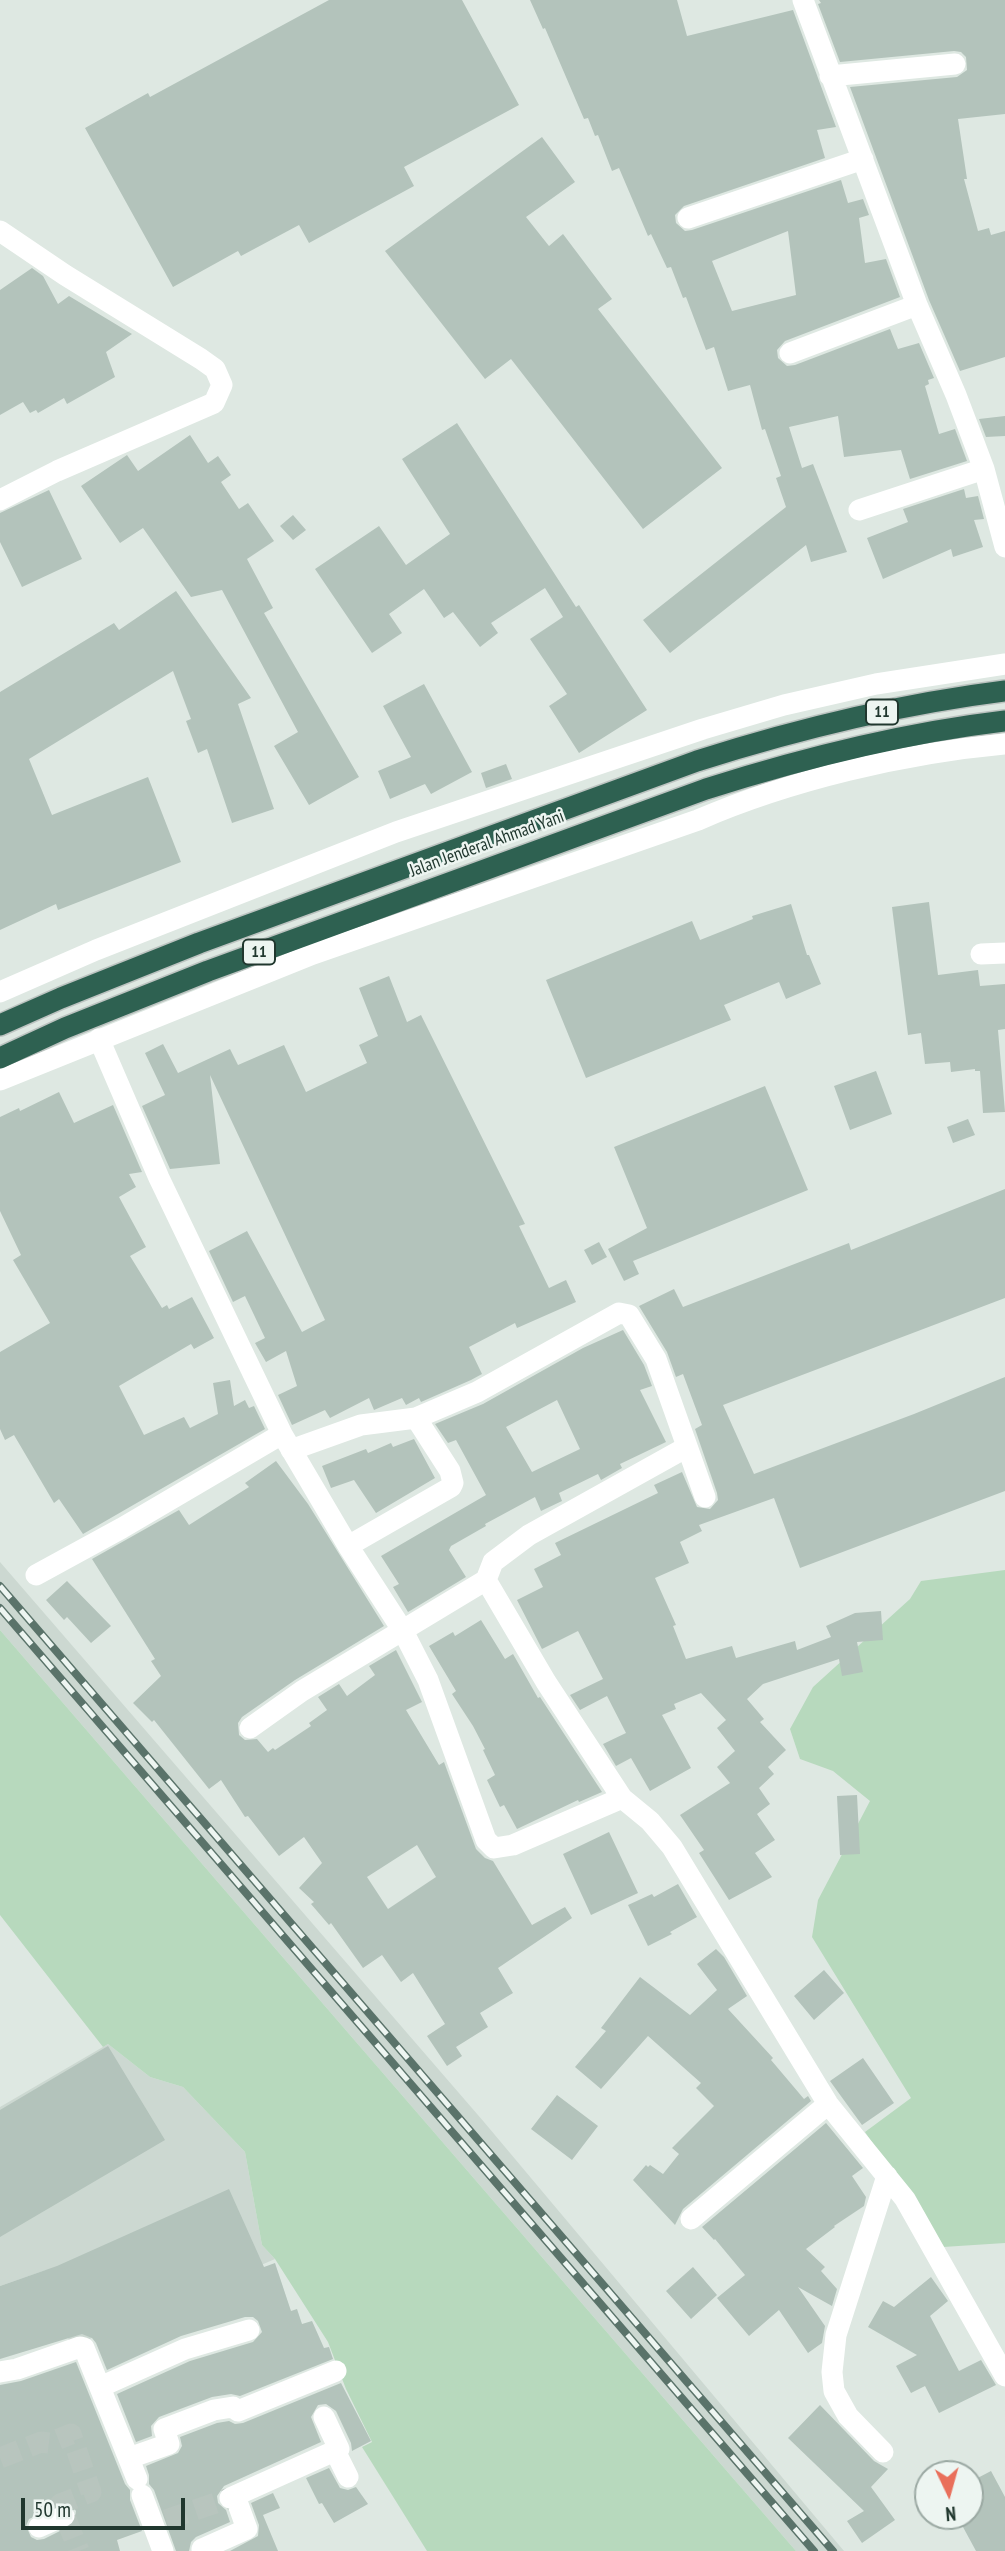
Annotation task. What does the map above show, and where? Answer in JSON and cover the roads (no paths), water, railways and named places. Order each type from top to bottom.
[{"type":"highway","name":"Jalan Jenderal Ahmad Yani","points":[[0,1026],[61,998],[199,943],[697,761],[761,741],[882,712],[1005,691]]},
{"type":"highway","name":"Jalan Jenderal Ahmad Yani","points":[[0,1058],[65,1028],[208,971],[706,789],[777,767],[883,741],[1005,721]]},
{"type":"highway","points":[[697,761],[706,789]]},
{"type":"street","points":[[803,0],[917,305],[984,469],[1005,547]]},
{"type":"street","points":[[831,76],[955,64]]},
{"type":"street","points":[[688,218],[863,159]]},
{"type":"street","points":[[0,231],[65,275],[201,359],[215,369],[222,385],[214,403],[57,471],[0,500]]},
{"type":"street","points":[[790,353],[917,305]]},
{"type":"street","points":[[859,510],[984,469]]},
{"type":"street","points":[[0,992],[96,950],[396,832],[702,729],[785,705],[876,684],[1005,664]]},
{"type":"street","points":[[0,1080],[316,953],[784,788],[903,759],[1005,744]]},
{"type":"street","points":[[981,954],[1005,953]]},
{"type":"street","points":[[99,1039],[159,1178],[287,1442],[348,1546],[403,1631],[428,1681],[486,1840],[494,1848],[513,1845],[622,1797]]},
{"type":"street","points":[[36,1575],[146,1514],[287,1442],[361,1424],[416,1418],[477,1392],[619,1313],[629,1315],[656,1359],[705,1497]]},
{"type":"street","points":[[348,1546],[451,1487],[453,1483],[450,1471],[416,1418]]},
{"type":"street","points":[[250,1728],[302,1691],[486,1580],[493,1562],[529,1535],[687,1447]]},
{"type":"street","points":[[486,1580],[546,1682],[622,1797],[650,1821],[672,1847],[828,2104],[905,2199],[1005,2376]]},
{"type":"street","points":[[691,2219],[828,2104]]},
{"type":"street","points":[[883,2452],[848,2416],[834,2391],[832,2365],[836,2335],[887,2176]]},
{"type":"street","points":[[100,2387],[186,2349],[249,2330]]},
{"type":"street","points":[[0,2372],[18,2369],[80,2347],[86,2351],[139,2487],[160,2522],[163,2551]]},
{"type":"street","points":[[129,2458],[169,2444],[164,2429],[214,2410],[233,2407],[238,2411],[336,2371]]},
{"type":"street","points":[[203,2551],[202,2549],[247,2529],[233,2497],[339,2449],[324,2417]]},
{"type":"street","points":[[335,2451],[348,2477]]},
{"type":"street","points":[[38,2527],[64,2516]]},
{"type":"tunnel","points":[[0,2458],[71,2434],[91,2492],[60,2504],[79,2551]]},
{"type":"tunnel","points":[[166,2520],[230,2498]]},
{"type":"railway","points":[[0,1586],[833,2551]]},
{"type":"railway","points":[[0,1608],[814,2551]]}]
